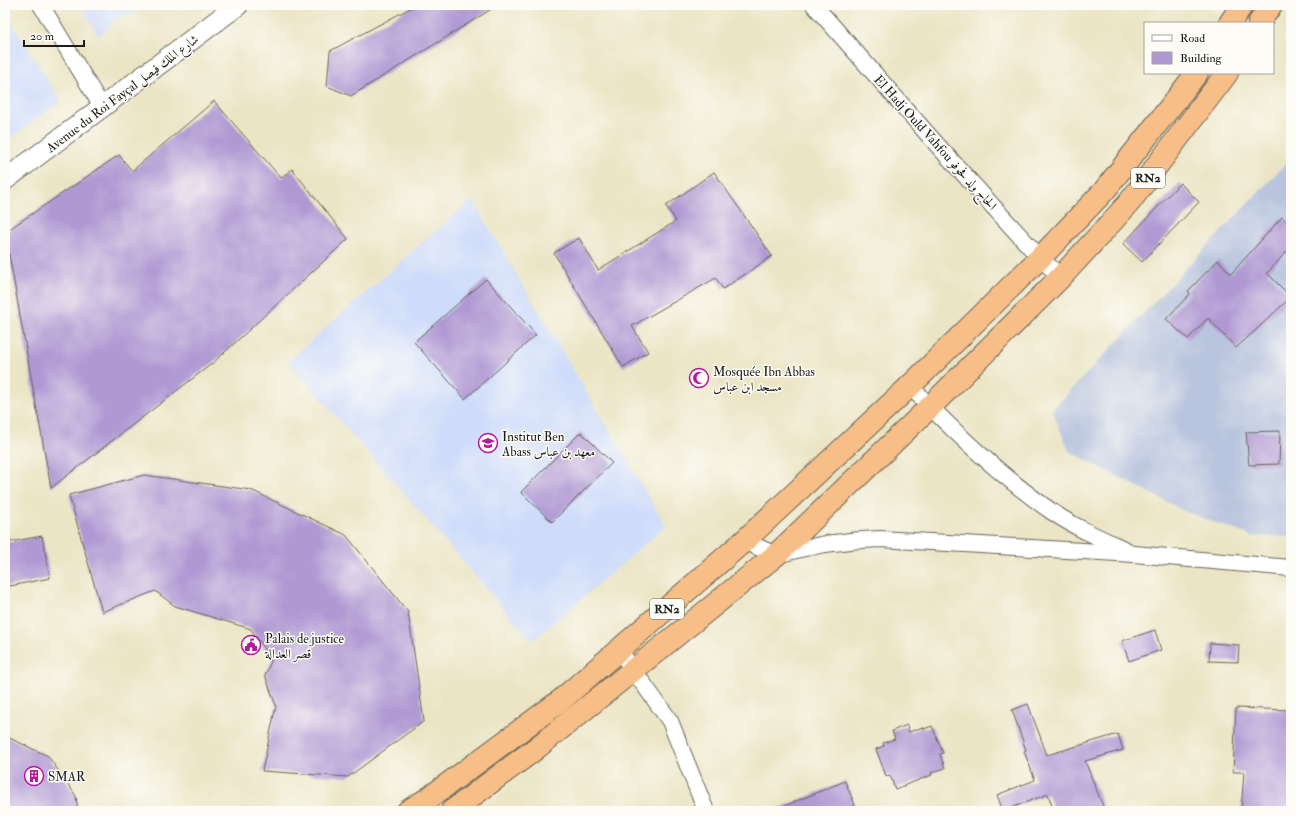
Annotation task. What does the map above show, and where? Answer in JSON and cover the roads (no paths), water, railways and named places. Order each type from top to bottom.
[{"type":"highway","points":[[1231,22],[1242,5]]},
{"type":"highway","points":[[1260,22],[1271,5]]},
{"type":"highway","name":"RN2","points":[[408,811],[429,798],[560,701],[744,541],[910,386],[1040,258],[1104,192],[1196,74]]},
{"type":"highway","name":"RN2","points":[[452,811],[534,750],[776,556],[930,407],[1061,277],[1128,204],[1226,74]]},
{"type":"street","points":[[41,5],[102,107]]},
{"type":"street","name":"Avenue du Roi Fayçal شارع الملك فيصل","points":[[5,180],[238,5]]},
{"type":"street","name":"El Hadj Ould Vahfou الحاج ولد فحوفو","points":[[814,5],[939,147],[1040,258],[1061,277]]},
{"type":"street","points":[[910,386],[930,407],[1012,482],[1051,511],[1084,531],[1134,554]]},
{"type":"street","points":[[744,541],[776,556],[810,546],[846,540],[880,539],[1134,554],[1291,568]]},
{"type":"street","points":[[619,650],[670,721],[706,811]]},
{"type":"place","name":"Mosquée Ibn Abbas مسجد ابن عباس","points":[[699,378]]},
{"type":"place","name":"Institut Ben Abass معهد بن عباس","points":[[488,443]]},
{"type":"place","name":"Palais de justice قصر العدالة","points":[[251,645]]},
{"type":"place","name":"SMAR","points":[[34,776]]}]
